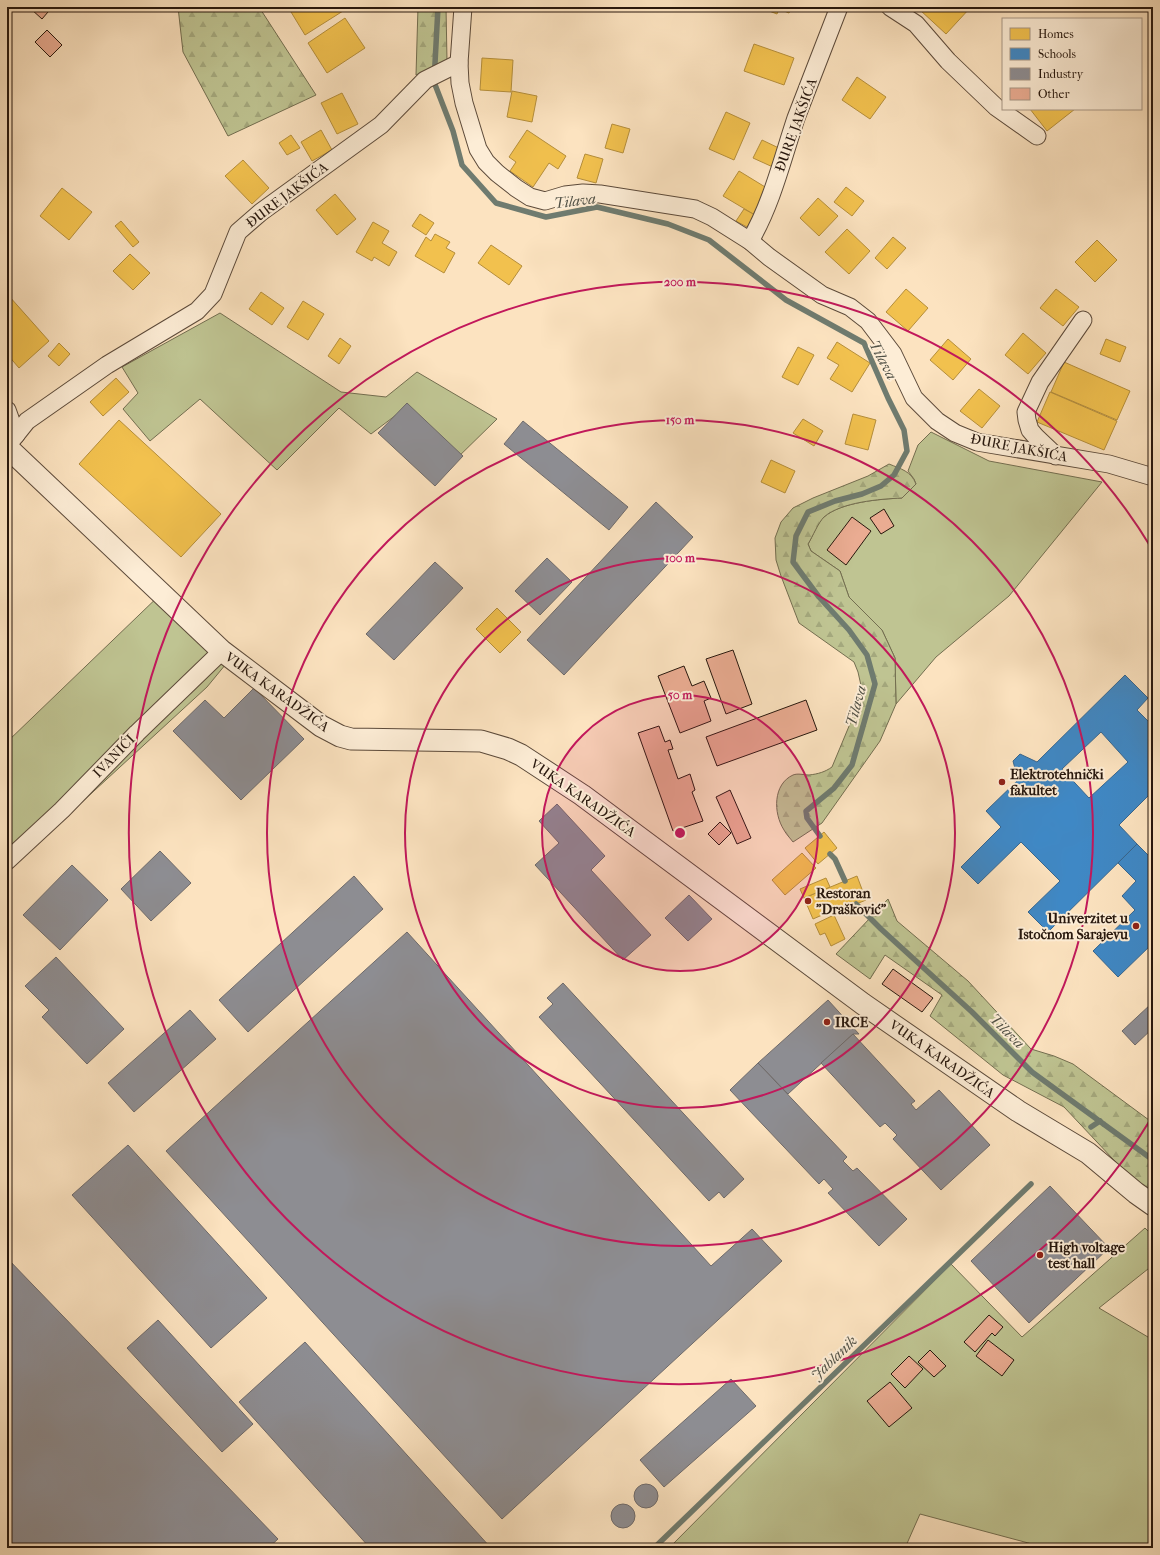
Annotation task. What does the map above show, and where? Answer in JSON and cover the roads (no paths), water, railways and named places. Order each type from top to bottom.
[{"type":"street","name":"ĐURE JAKŠIĆA","points":[[463,7],[452,66],[460,83],[464,103],[478,149],[486,162],[516,188],[530,196],[544,201],[565,195],[583,193],[600,194],[696,209],[712,217],[750,241],[801,281],[822,295],[850,307],[868,321],[893,354],[914,398],[937,421],[955,433],[977,442],[1109,464],[1153,477]]},
{"type":"street","name":"ĐURE JAKŠIĆA","points":[[750,241],[759,226],[771,195],[796,118],[840,7]]},
{"type":"street","points":[[890,7],[916,24],[948,61],[996,108],[1037,136]]},
{"type":"street","name":"ĐURE JAKŠIĆA","points":[[10,443],[27,421],[107,365],[197,311],[213,294],[238,232],[261,212],[381,125],[425,80],[452,66]]},
{"type":"street","points":[[1056,456],[1033,433],[1027,420],[1026,412],[1040,382],[1083,320]]},
{"type":"street","name":"VUKA KARADŽIĆA","points":[[7,410],[10,443],[222,651],[321,726],[340,736],[363,740],[480,741],[508,749],[521,755],[582,795],[863,1004],[1018,1111],[1088,1153],[1136,1193],[1153,1205]]},
{"type":"street","name":"IVANIĆI","points":[[7,861],[62,810],[137,733],[222,651]]},
{"type":"waterway","name":"Tilava","points":[[438,7],[434,82],[453,131],[462,165],[496,203],[546,217],[597,207],[668,224],[709,240],[786,300],[864,343],[904,430],[907,451],[894,475],[881,486],[862,494],[835,501],[808,512],[796,536],[793,562],[819,597],[849,630],[867,655],[875,684],[852,765],[834,788],[806,811],[807,818],[820,836]]},
{"type":"waterway","name":"Tilava","points":[[830,854],[835,859],[845,881]]},
{"type":"waterway","name":"Tilava","points":[[856,904],[881,929],[972,1012],[1032,1072],[1153,1160]]},
{"type":"waterway","name":"Jablanik","points":[[1091,1127],[1100,1121]]},
{"type":"waterway","name":"Jablanik","points":[[654,1548],[1031,1184]]},
{"type":"place","name":"Elektrotehnički fakultet","points":[[1002,782]]},
{"type":"place","name":"Restoran \"Drašković\"","points":[[808,901]]},
{"type":"place","name":"Univerzitet u Istočnom Sarajevu","points":[[1136,926]]},
{"type":"place","name":"IRCE","points":[[827,1022]]},
{"type":"place","name":"High voltage test hall","points":[[1040,1255]]}]
